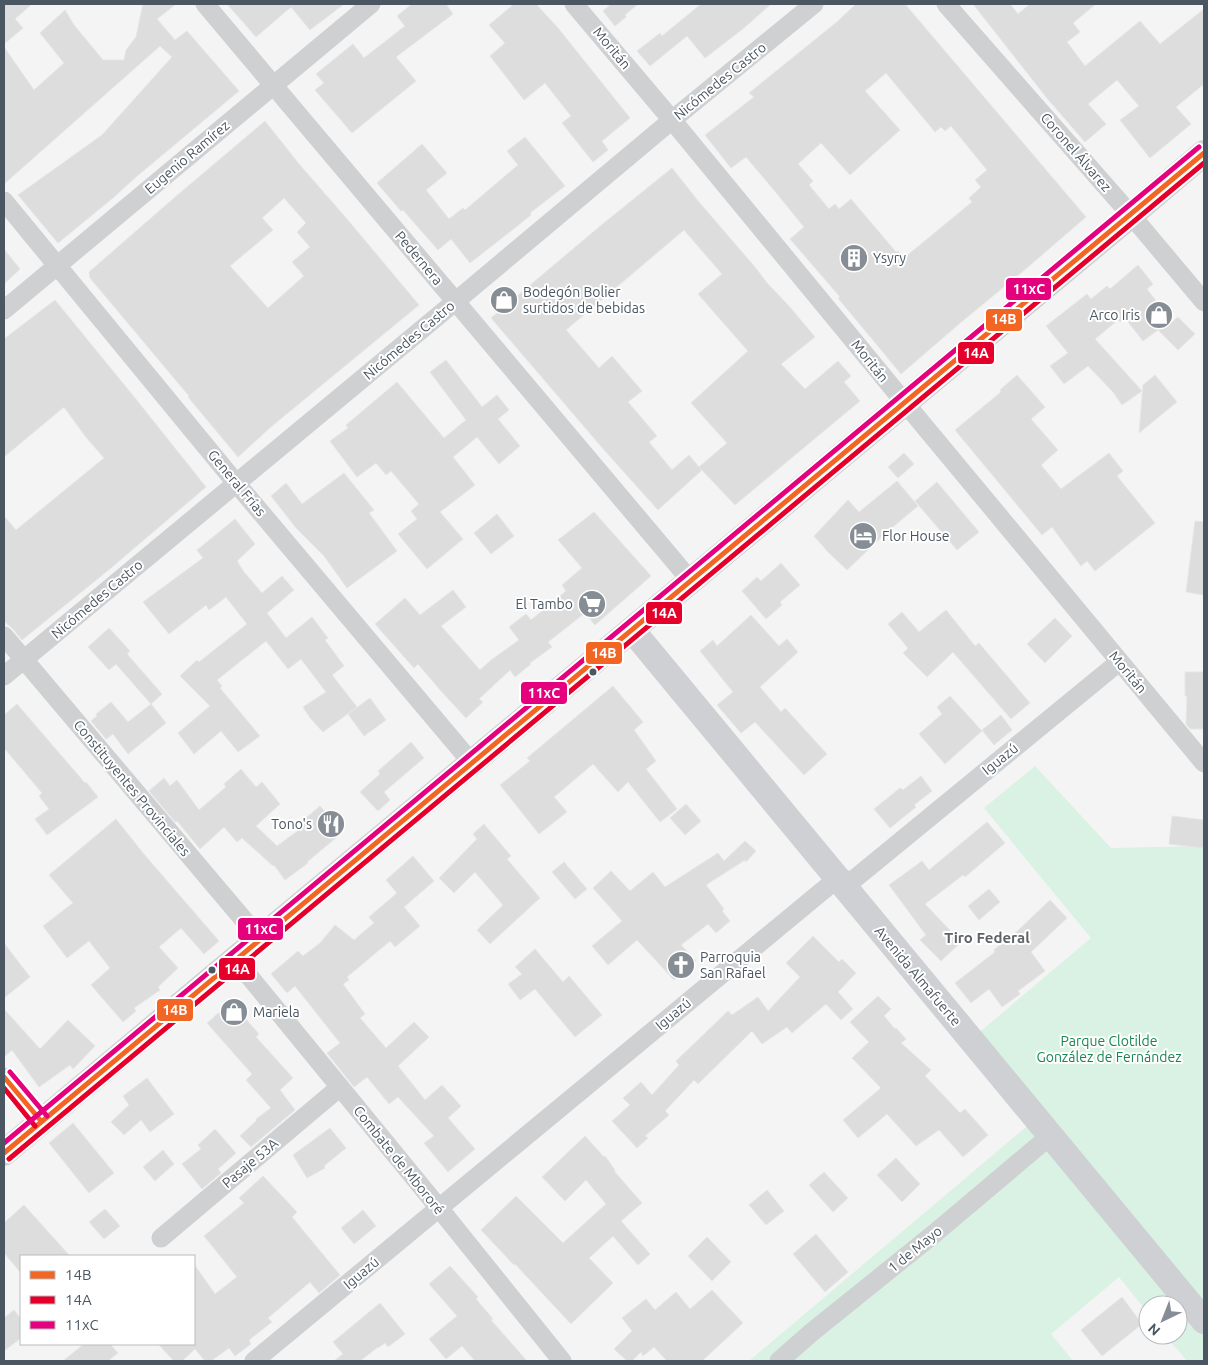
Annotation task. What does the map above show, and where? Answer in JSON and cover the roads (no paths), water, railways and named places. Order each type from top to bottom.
[{"type":"main road","points":[[4,1153],[1132,215],[1204,153]]},
{"type":"main road","name":"Avenida Almafuerte","points":[[632,630],[1204,1321]]},
{"type":"street","name":"Pedernera","points":[[205,4],[691,581]]},
{"type":"street","name":"Eugenio Ramírez","points":[[4,310],[371,4]]},
{"type":"street","name":"Moritán","points":[[574,4],[1204,763]]},
{"type":"street","name":"Nicómedes Castro","points":[[4,676],[814,4]]},
{"type":"street","name":"Coronel Álvarez","points":[[946,4],[1132,215],[1204,302]]},
{"type":"street","name":"General Frías","points":[[4,201],[236,483],[472,763]]},
{"type":"street","name":"Constituyentes Provinciales","points":[[4,636],[260,939]]},
{"type":"street","name":"Iguazú","points":[[254,1361],[838,878],[852,881],[1119,662]]},
{"type":"street","name":"Combate de Mbororé","points":[[235,959],[562,1361]]},
{"type":"street","points":[[4,1077],[41,1121]]},
{"type":"street","name":"Pasaje 53A","points":[[161,1238],[340,1087]]},
{"type":"street","name":"1 de Mayo","points":[[779,1361],[1050,1136]]},
{"type":"place","name":"Ysyry","points":[[854,258]]},
{"type":"place","name":"Bodegón Bolier surtidos de bebidas","points":[[504,300]]},
{"type":"place","name":"Arco Iris","points":[[1159,315]]},
{"type":"place","name":"Flor House","points":[[863,536]]},
{"type":"place","name":"El Tambo","points":[[592,604]]},
{"type":"place","name":"Tono's","points":[[331,824]]},
{"type":"place","name":"Parroquia San Rafael","points":[[681,965]]},
{"type":"place","name":"Mariela","points":[[234,1012]]},
{"type":"district","name":"Tiro Federal","points":[[987,937]]},
{"type":"park label","name":"Parque Clotilde González de Fernández","points":[[1109,1050]]}]
